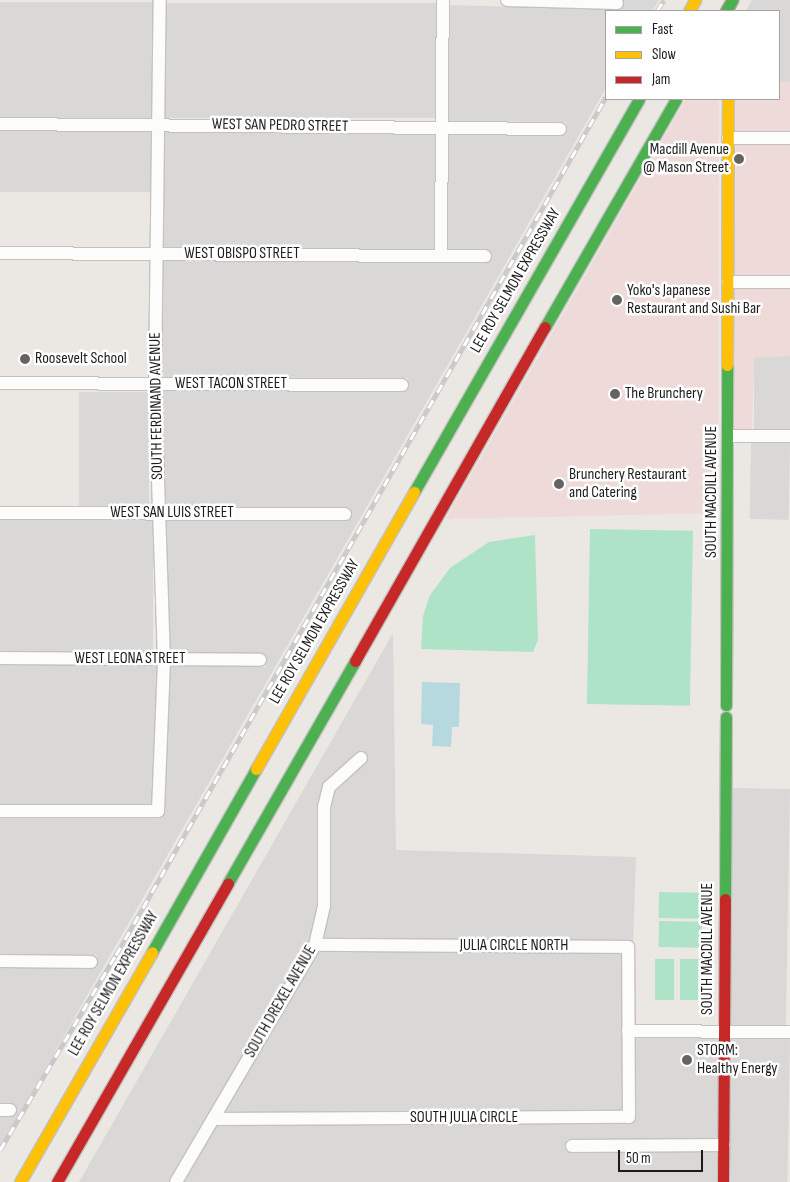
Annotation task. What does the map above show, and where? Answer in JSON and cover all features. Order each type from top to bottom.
[{"type":"main road","name":"LEE ROY SELMON EXPRESSWAY","points":[[20,1182],[638,100]]},
{"type":"main road","points":[[57,1182],[675,100]]},
{"type":"main road","name":"SOUTH MACDILL AVENUE","points":[[723,1182],[729,436],[728,100]]},
{"type":"street","name":"SOUTH FERDINAND AVENUE","points":[[0,811],[158,811],[164,660],[155,383],[160,0]]},
{"type":"street","points":[[440,256],[443,0]]},
{"type":"street","points":[[507,0],[617,3]]},
{"type":"street","name":"WEST SAN PEDRO STREET","points":[[0,124],[560,129]]},
{"type":"street","points":[[728,138],[790,138]]},
{"type":"street","name":"WEST OBISPO STREET","points":[[0,253],[484,256]]},
{"type":"street","points":[[728,282],[790,282]]},
{"type":"street","name":"WEST TACON STREET","points":[[0,383],[402,385]]},
{"type":"street","points":[[729,436],[790,436]]},
{"type":"street","name":"WEST SAN LUIS STREET","points":[[0,513],[345,514]]},
{"type":"street","name":"WEST LEONA STREET","points":[[0,658],[260,660]]},
{"type":"street","name":"SOUTH DREXEL AVENUE","points":[[176,1182],[315,945],[324,906],[324,807],[329,787],[361,758]]},
{"type":"street","name":"JULIA CIRCLE NORTH","points":[[315,945],[628,947],[628,1031]]},
{"type":"street","points":[[0,961],[91,962]]},
{"type":"street","points":[[628,1031],[790,1032]]},
{"type":"street","name":"SOUTH JULIA CIRCLE","points":[[214,1119],[629,1117],[628,1031]]},
{"type":"street","points":[[572,1146],[724,1145]]},
{"type":"shaded area","points":[[623,0],[659,0],[653,10],[622,10]]},
{"type":"shaded area","points":[[752,0],[790,0],[790,82],[780,82],[780,10],[747,10]]},
{"type":"shaded area","points":[[0,2],[154,2],[154,118],[0,118]]},
{"type":"shaded area","points":[[165,3],[437,3],[437,118],[165,118]]},
{"type":"shaded area","points":[[449,5],[622,10],[605,10],[605,90],[0,1148],[0,1116],[16,1116],[16,1104],[0,1103],[0,968],[97,968],[97,955],[0,954],[0,817],[163,818],[169,666],[266,667],[265,654],[170,653],[165,520],[350,520],[350,507],[165,507],[161,390],[408,391],[408,378],[161,377],[164,132],[436,134],[435,262],[446,262],[448,134],[566,135],[566,122],[448,121]]},
{"type":"shaded area","points":[[780,82],[790,82],[790,132],[734,132],[734,100],[780,100]]},
{"type":"shaded area","points":[[685,100],[719,100],[718,513],[446,519]]},
{"type":"shaded area","points":[[0,131],[152,131],[152,192],[0,192]]},
{"type":"shaded area","points":[[734,145],[790,145],[790,275],[734,275]]},
{"type":"shaded area","points":[[734,288],[790,288],[790,356],[754,358],[752,429],[734,429]]},
{"type":"shaded area","points":[[754,356],[790,356],[790,429],[754,429]]},
{"type":"shaded area","points":[[79,392],[149,392],[149,506],[79,506]]},
{"type":"shaded area","points":[[751,442],[790,443],[789,520],[750,519]]},
{"type":"shaded area","points":[[0,519],[153,519],[153,652],[0,652]]},
{"type":"shaded area","points":[[393,633],[396,850],[636,857],[633,945],[628,940],[322,938],[330,801],[318,801],[318,905],[309,943],[169,1182],[79,1182]]},
{"type":"shaded area","points":[[0,665],[158,665],[158,804],[0,804]]},
{"type":"shaded area","points":[[731,788],[790,789],[786,1026],[727,1025]]},
{"type":"shaded area","points":[[318,952],[623,953],[623,1110],[224,1113]]},
{"type":"shaded area","points":[[634,1037],[717,1038],[718,1138],[567,1139],[566,1152],[718,1151],[717,1182],[183,1182],[217,1126],[629,1123]]},
{"type":"shaded area","points":[[729,1038],[790,1039],[787,1182],[726,1182]]},
{"type":"green space","points":[[590,529],[693,531],[690,706],[587,704]]},
{"type":"green space","points":[[535,535],[538,640],[533,652],[421,649],[423,616],[430,595],[450,568],[489,542]]},
{"type":"green space","points":[[659,892],[702,893],[702,919],[659,918]]},
{"type":"green space","points":[[659,921],[702,922],[702,948],[659,947]]},
{"type":"green space","points":[[655,959],[674,959],[674,1000],[655,1000]]},
{"type":"green space","points":[[680,959],[698,959],[698,1000],[680,1000]]},
{"type":"water","points":[[422,682],[460,683],[459,727],[452,727],[451,747],[432,746],[433,725],[421,724]]},
{"type":"railway","points":[[658,10],[664,0]]},
{"type":"railway","points":[[0,1150],[116,955],[605,99]]},
{"type":"traffic: fast","points":[[727,10],[732,0]]},
{"type":"traffic: fast","points":[[414,492],[638,100]]},
{"type":"traffic: fast","points":[[545,327],[675,100]]},
{"type":"traffic: fast","points":[[726,705],[727,365]]},
{"type":"traffic: fast","points":[[228,883],[355,661]]},
{"type":"traffic: fast","points":[[725,899],[726,717]]},
{"type":"traffic: fast","points":[[152,952],[256,769]]},
{"type":"traffic: slow","points":[[690,10],[695,0]]},
{"type":"traffic: slow","points":[[727,365],[728,100]]},
{"type":"traffic: slow","points":[[256,769],[414,492]]},
{"type":"traffic: slow","points":[[20,1182],[152,952]]},
{"type":"traffic: jam","points":[[355,661],[545,327]]},
{"type":"traffic: jam","points":[[57,1182],[228,883]]},
{"type":"traffic: jam","points":[[723,1182],[725,899]]},
{"type":"place","name":"Macdill Avenue @ Mason Street","points":[[739,159]]},
{"type":"place","name":"Yoko's Japanese Restaurant and Sushi Bar","points":[[617,300]]},
{"type":"place","name":"Roosevelt School","points":[[25,359]]},
{"type":"place","name":"The Brunchery","points":[[615,394]]},
{"type":"place","name":"Brunchery Restaurant and Catering","points":[[559,484]]},
{"type":"place","name":"STORM: Healthy Energy","points":[[687,1060]]}]
